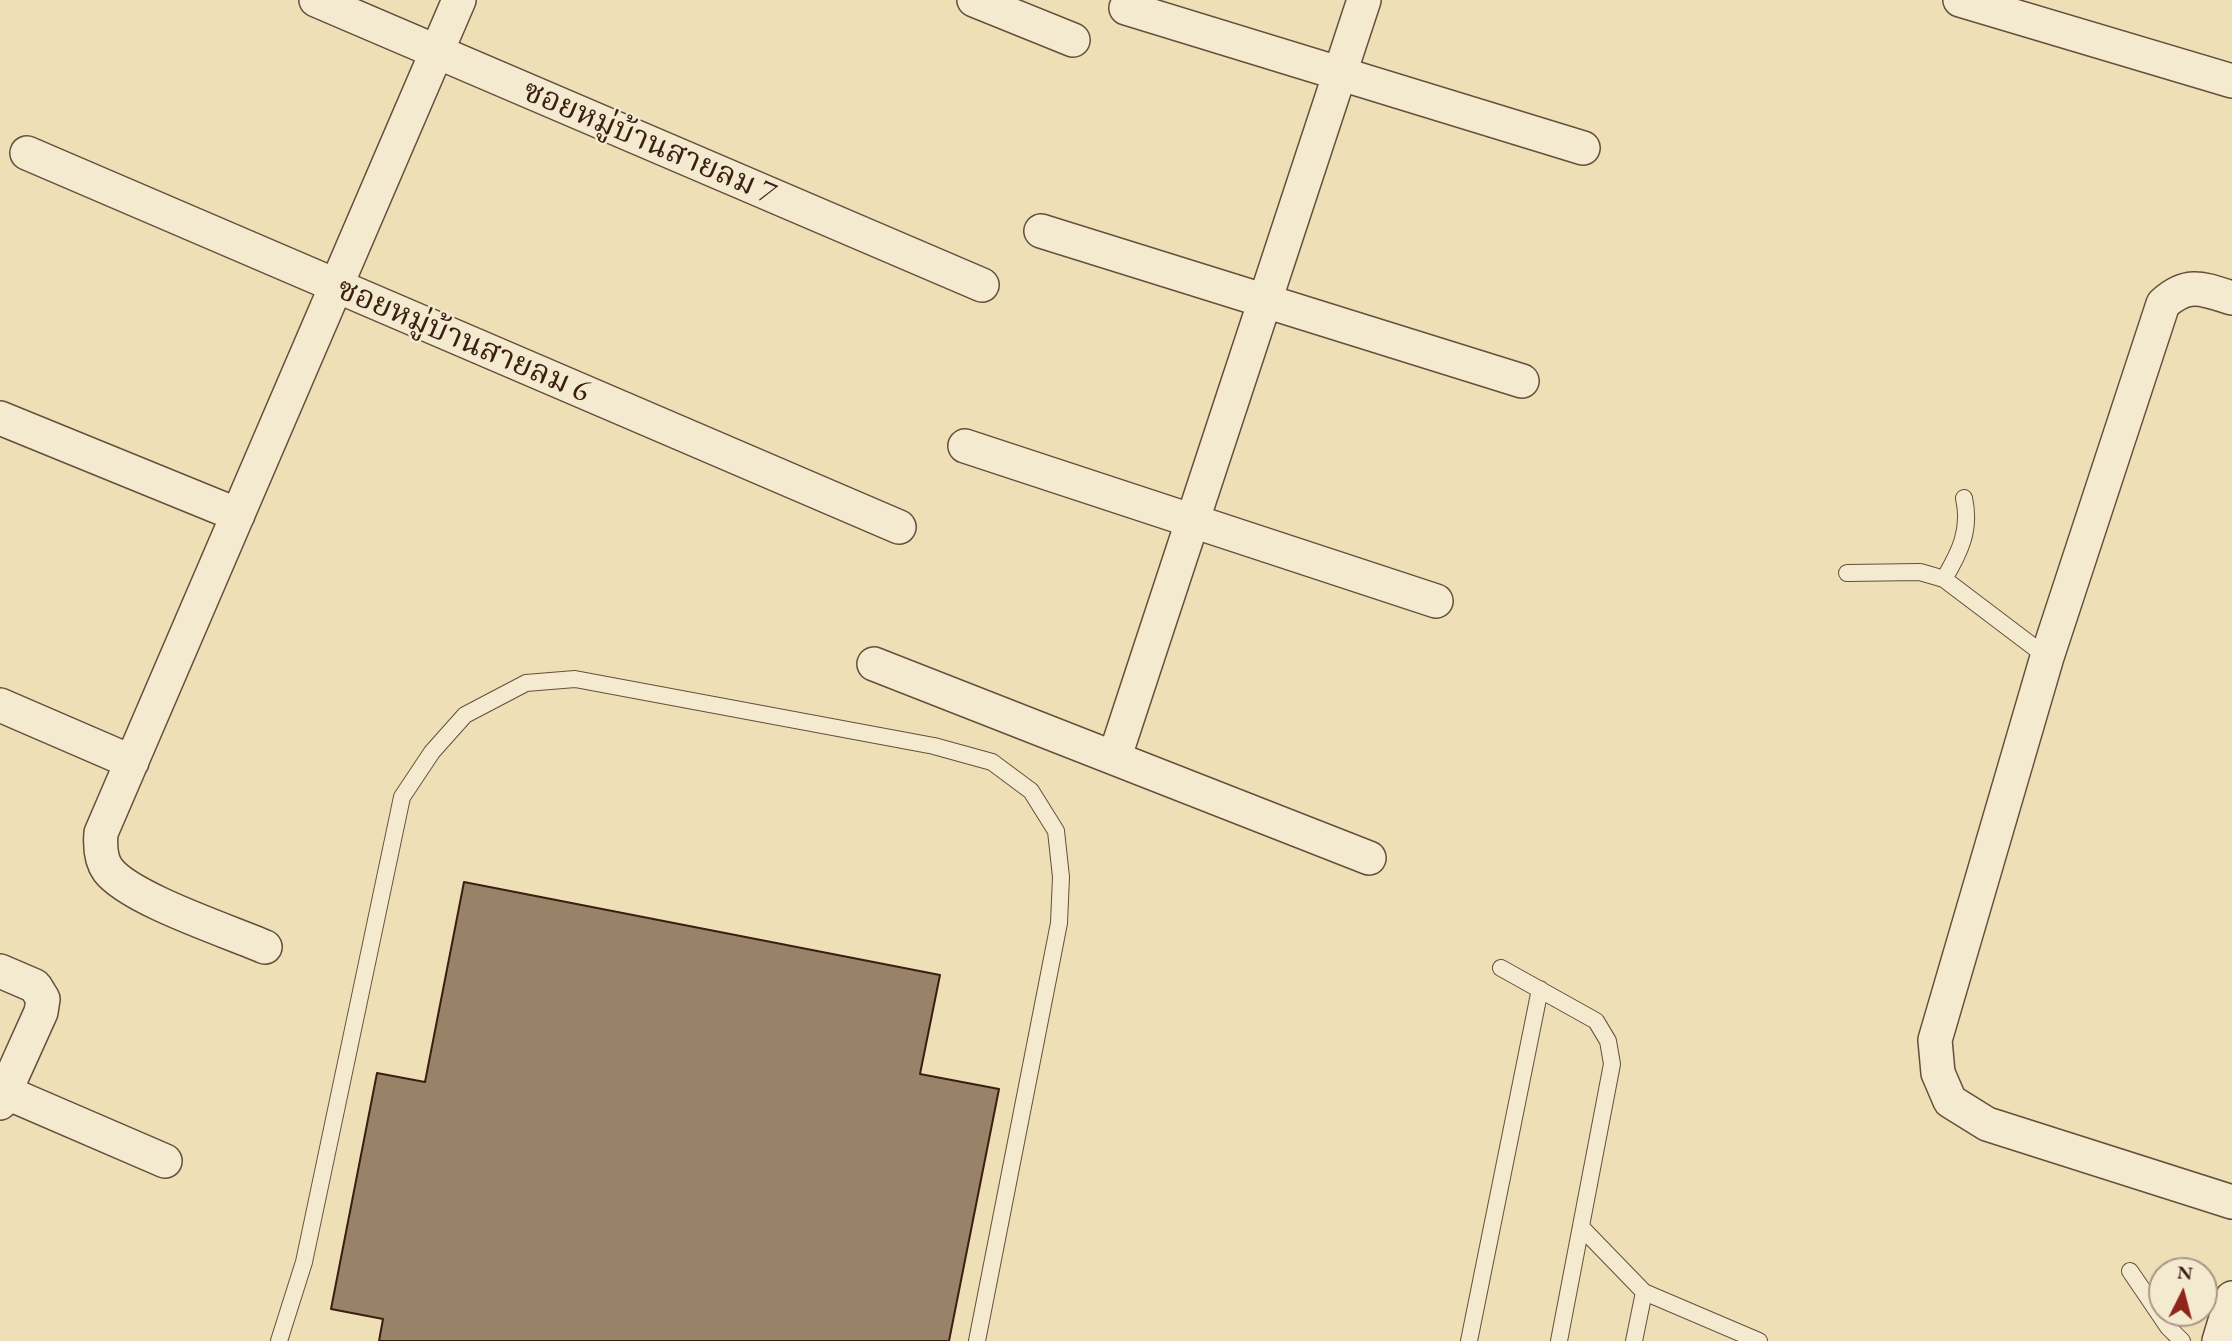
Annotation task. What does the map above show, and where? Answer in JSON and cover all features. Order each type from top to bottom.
[{"type":"street","name":"ซอยหมู่บ้านสายลม 7","points":[[316,0],[982,285]]},
{"type":"street","points":[[265,947],[130,889],[108,869],[100,852],[101,833],[459,0]]},
{"type":"street","points":[[974,0],[1073,40]]},
{"type":"street","points":[[1115,756],[1364,0]]},
{"type":"street","points":[[1960,0],[2232,81]]},
{"type":"street","points":[[1126,8],[1583,148]]},
{"type":"street","name":"ซอยหมู่บ้านสายลม 6","points":[[27,153],[899,527]]},
{"type":"street","points":[[1041,231],[1522,382]]},
{"type":"street","points":[[2232,298],[2190,287],[2176,292],[2163,304],[2047,657],[1945,998],[1935,1040],[1938,1073],[1950,1101],[1987,1124],[2232,1202]]},
{"type":"street","points":[[0,418],[238,515]]},
{"type":"street","points":[[965,446],[1436,601]]},
{"type":"street","points":[[874,664],[1115,756],[1369,858]]},
{"type":"street","points":[[0,705],[132,762]]},
{"type":"street","points":[[0,971],[35,986],[43,999],[41,1012],[3,1098],[165,1161]]},
{"type":"street","points":[[2219,1341],[2232,1298]]},
{"type":"lane","points":[[1944,579],[1961,551],[1966,530],[1964,498]]},
{"type":"lane","points":[[1847,573],[1920,572],[1944,579],[2047,657]]},
{"type":"lane","points":[[279,1341],[304,1262],[402,797],[432,752],[465,715],[526,683],[575,678],[934,746],[992,762],[1031,791],[1056,831],[1061,877],[1059,923],[977,1341]]},
{"type":"lane","points":[[1500,968],[1596,1021],[1608,1041],[1612,1064],[1559,1341]]},
{"type":"lane","points":[[1469,1341],[1540,989]]},
{"type":"lane","points":[[1581,1227],[1644,1292],[1729,1335],[1759,1341]]},
{"type":"lane","points":[[2130,1271],[2168,1327],[2182,1341]]},
{"type":"lane","points":[[1634,1341],[1644,1292]]},
{"type":"building","points":[[464,882],[940,975],[920,1074],[999,1089],[949,1341],[379,1341],[383,1319],[331,1309],[377,1073],[425,1082]]}]
